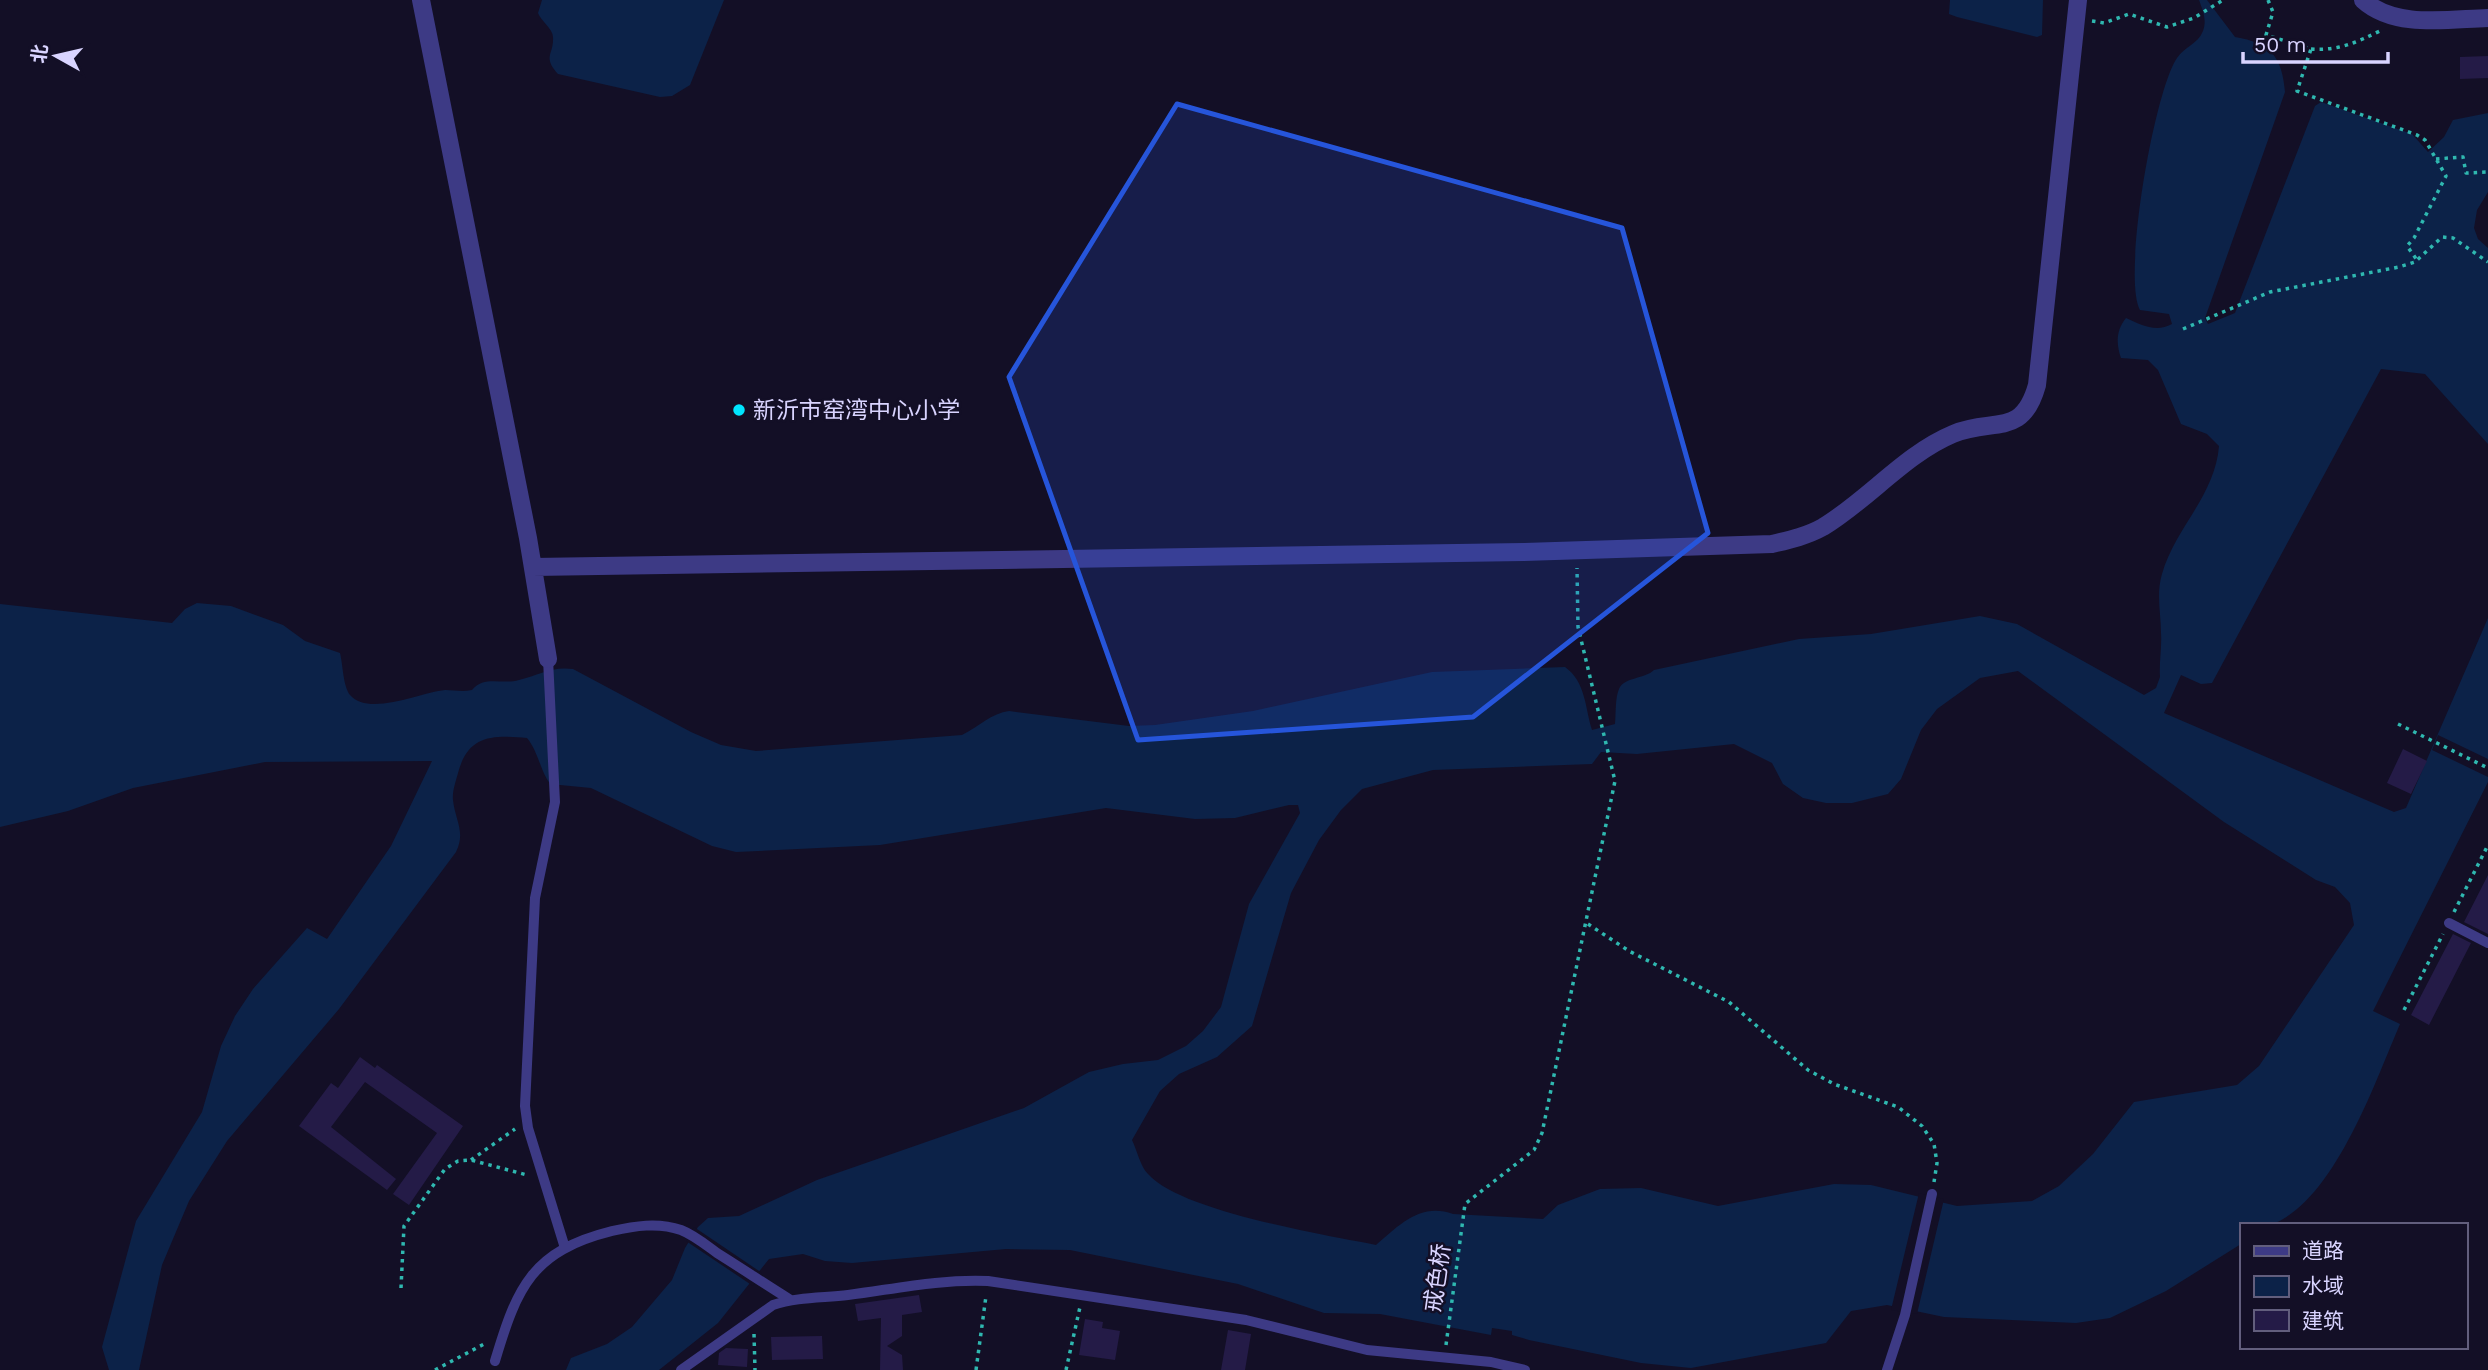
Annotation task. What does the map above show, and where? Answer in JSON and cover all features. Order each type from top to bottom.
[{"type":"street","points":[[421,0],[533,568],[548,659]]},
{"type":"street","points":[[533,568],[1578,550],[1772,544],[1801,537],[1823,527],[1934,445],[1955,433],[1997,426],[2020,418],[2032,403],[2037,385],[2078,0]]},
{"type":"street","points":[[2363,0],[2390,15],[2407,19],[2488,18]]},
{"type":"lane","points":[[548,659],[555,802],[535,898],[525,1106],[565,1248]]},
{"type":"lane","points":[[2449,923],[2488,943]]},
{"type":"lane","points":[[1887,1370],[1905,1315],[1932,1194]]},
{"type":"lane","points":[[495,1361],[520,1291],[535,1270],[565,1248],[587,1238],[635,1226],[661,1226],[688,1233],[789,1299]]},
{"type":"lane","points":[[681,1370],[751,1318],[789,1299],[846,1295],[928,1281],[988,1281],[1246,1320],[1367,1350],[1491,1362],[1525,1370]]},
{"type":"lane","points":[[1442,1370],[1444,1357]]},
{"type":"path","points":[[2267,0],[2273,12],[2266,35],[2311,49],[2327,50],[2352,45],[2407,19]]},
{"type":"path","points":[[2076,19],[2104,23],[2129,15],[2168,27],[2194,18],[2221,1]]},
{"type":"path","points":[[2311,49],[2297,91],[2417,135],[2425,140],[2446,176],[2414,238],[2407,246],[2417,260]]},
{"type":"path","points":[[2436,159],[2463,157],[2466,173],[2488,172]]},
{"type":"path","points":[[2183,329],[2270,292],[2399,267],[2417,260],[2442,237],[2453,237],[2488,262]]},
{"type":"path","points":[[1578,550],[1578,627],[1615,781],[1588,924],[1629,951],[1729,1002],[1808,1070],[1835,1084],[1898,1107],[1922,1126],[1934,1144],[1937,1163],[1932,1194]]},
{"type":"path","points":[[2398,724],[2488,768]]},
{"type":"path","name":"戒色桥","points":[[1444,1357],[1465,1204],[1534,1150],[1542,1133],[1588,924]]},
{"type":"path","points":[[471,1160],[527,1120]]},
{"type":"path","points":[[401,1288],[404,1226],[445,1169],[458,1161],[471,1160],[544,1180]]},
{"type":"path","points":[[975,1370],[988,1281]]},
{"type":"path","points":[[1066,1370],[1082,1296]]},
{"type":"path","points":[[751,1318],[756,1342],[755,1370]]},
{"type":"path","points":[[435,1370],[503,1334]]},
{"type":"highlighted area","points":[[1177,104],[1622,228],[1708,533],[1473,717],[1138,740],[1009,377]]},
{"type":"water","points":[[542,0],[724,0],[690,85],[672,96],[660,97],[558,74],[550,59],[552,34],[538,13]]},
{"type":"water","points":[[1950,0],[2043,0],[2042,35],[2037,37],[1949,14]]},
{"type":"water","points":[[2199,0],[2207,0],[2235,37],[2257,43],[2272,53],[2281,69],[2285,92],[2205,318],[2208,324],[2235,313],[2315,106],[2321,102],[2412,134],[2428,152],[2444,137],[2453,120],[2488,113],[2488,192],[2477,210],[2474,228],[2478,239],[2488,248],[2488,444],[2425,374],[2381,369],[2212,683],[2201,684],[2181,675],[2164,713],[2394,812],[2406,808],[2488,618],[2488,782],[2373,1011],[2400,1024],[2365,1106],[2334,1165],[2295,1211],[2275,1223],[2240,1223],[2240,1245],[2166,1291],[2110,1318],[2076,1323],[1944,1317],[1887,1305],[1851,1311],[1826,1343],[1691,1368],[1641,1363],[1529,1340],[1512,1335],[1512,1331],[1492,1328],[1491,1335],[1380,1314],[1324,1313],[1238,1284],[1070,1250],[1006,1249],[852,1263],[825,1261],[803,1254],[769,1259],[718,1323],[659,1370],[566,1370],[571,1358],[607,1344],[632,1327],[672,1280],[685,1248],[698,1227],[708,1218],[739,1216],[817,1180],[1024,1108],[1089,1072],[1158,1060],[1186,1046],[1203,1031],[1221,1007],[1249,904],[1300,813],[1298,805],[1289,805],[1235,818],[1195,819],[1106,808],[880,845],[736,852],[712,846],[591,788],[550,784],[527,738],[503,737],[475,744],[462,760],[453,793],[460,832],[456,852],[339,1009],[227,1141],[189,1201],[162,1265],[139,1370],[109,1370],[102,1347],[136,1221],[202,1112],[221,1046],[235,1016],[253,989],[307,928],[327,939],[391,846],[432,761],[265,762],[133,788],[68,811],[0,827],[0,604],[172,623],[185,609],[197,603],[231,606],[283,625],[305,641],[340,653],[350,695],[370,704],[396,702],[445,690],[472,690],[482,683],[513,681],[552,670],[573,669],[691,732],[721,745],[756,751],[962,735],[991,717],[1009,711],[1129,726],[1155,725],[1253,711],[1432,672],[1565,667],[1581,688],[1592,730],[1615,724],[1619,689],[1625,682],[1654,670],[1799,639],[1871,634],[1980,616],[2017,624],[2144,695],[2156,688],[2160,677],[2159,596],[2162,574],[2168,557],[2210,481],[2219,446],[2207,434],[2181,424],[2158,370],[2148,360],[2121,358],[2118,337],[2126,318],[2154,328],[2172,324],[2169,314],[2140,310],[2135,291],[2138,225],[2150,144],[2168,77],[2177,58],[2198,39],[2205,19]],"holes":[[[2018,671],[2224,822],[2316,880],[2335,887],[2350,903],[2354,925],[2259,1066],[2237,1085],[2134,1102],[2093,1154],[2059,1186],[2032,1201],[1957,1206],[1871,1185],[1834,1184],[1718,1206],[1641,1188],[1600,1189],[1558,1205],[1543,1219],[1441,1211],[1421,1213],[1402,1223],[1376,1245],[1255,1220],[1190,1199],[1165,1187],[1145,1171],[1132,1140],[1160,1091],[1179,1074],[1217,1057],[1252,1026],[1291,893],[1319,840],[1341,810],[1362,789],[1433,770],[1592,764],[1601,752],[1637,754],[1734,744],[1772,763],[1783,784],[1803,798],[1826,803],[1852,803],[1888,794],[1901,779],[1921,730],[1937,709],[1980,678]]]},
{"type":"pier","points":[[2438,735],[2488,759],[2488,777],[2432,750]]},
{"type":"pier","points":[[1919,1193],[1944,1199],[1917,1314],[1891,1310]]},
{"type":"pier","points":[[694,1227],[762,1273],[753,1286],[686,1241]]},
{"type":"building","points":[[2488,56],[2488,78],[2460,79],[2460,57]]},
{"type":"building","points":[[2403,749],[2427,761],[2411,794],[2387,783]]},
{"type":"building","points":[[2488,875],[2488,934],[2464,922]]},
{"type":"building","points":[[2453,934],[2471,943],[2429,1025],[2411,1015]]},
{"type":"building","points":[[360,1057],[375,1068],[377,1065],[463,1126],[409,1205],[393,1194],[437,1133],[365,1082],[331,1127],[396,1179],[387,1190],[299,1126],[331,1083],[338,1088]]},
{"type":"building","points":[[919,1295],[922,1312],[902,1315],[902,1336],[887,1346],[902,1355],[903,1370],[880,1370],[881,1318],[858,1321],[855,1304]]},
{"type":"building","points":[[1085,1319],[1103,1322],[1102,1328],[1120,1331],[1115,1360],[1079,1355]]},
{"type":"building","points":[[1228,1330],[1251,1334],[1245,1370],[1221,1370]]},
{"type":"building","points":[[822,1336],[823,1359],[772,1360],[771,1337]]},
{"type":"building","points":[[726,1348],[748,1349],[747,1367],[718,1365],[719,1353]]},
{"type":"place","name":"新沂市窑湾中心小学","points":[[739,410]]}]
